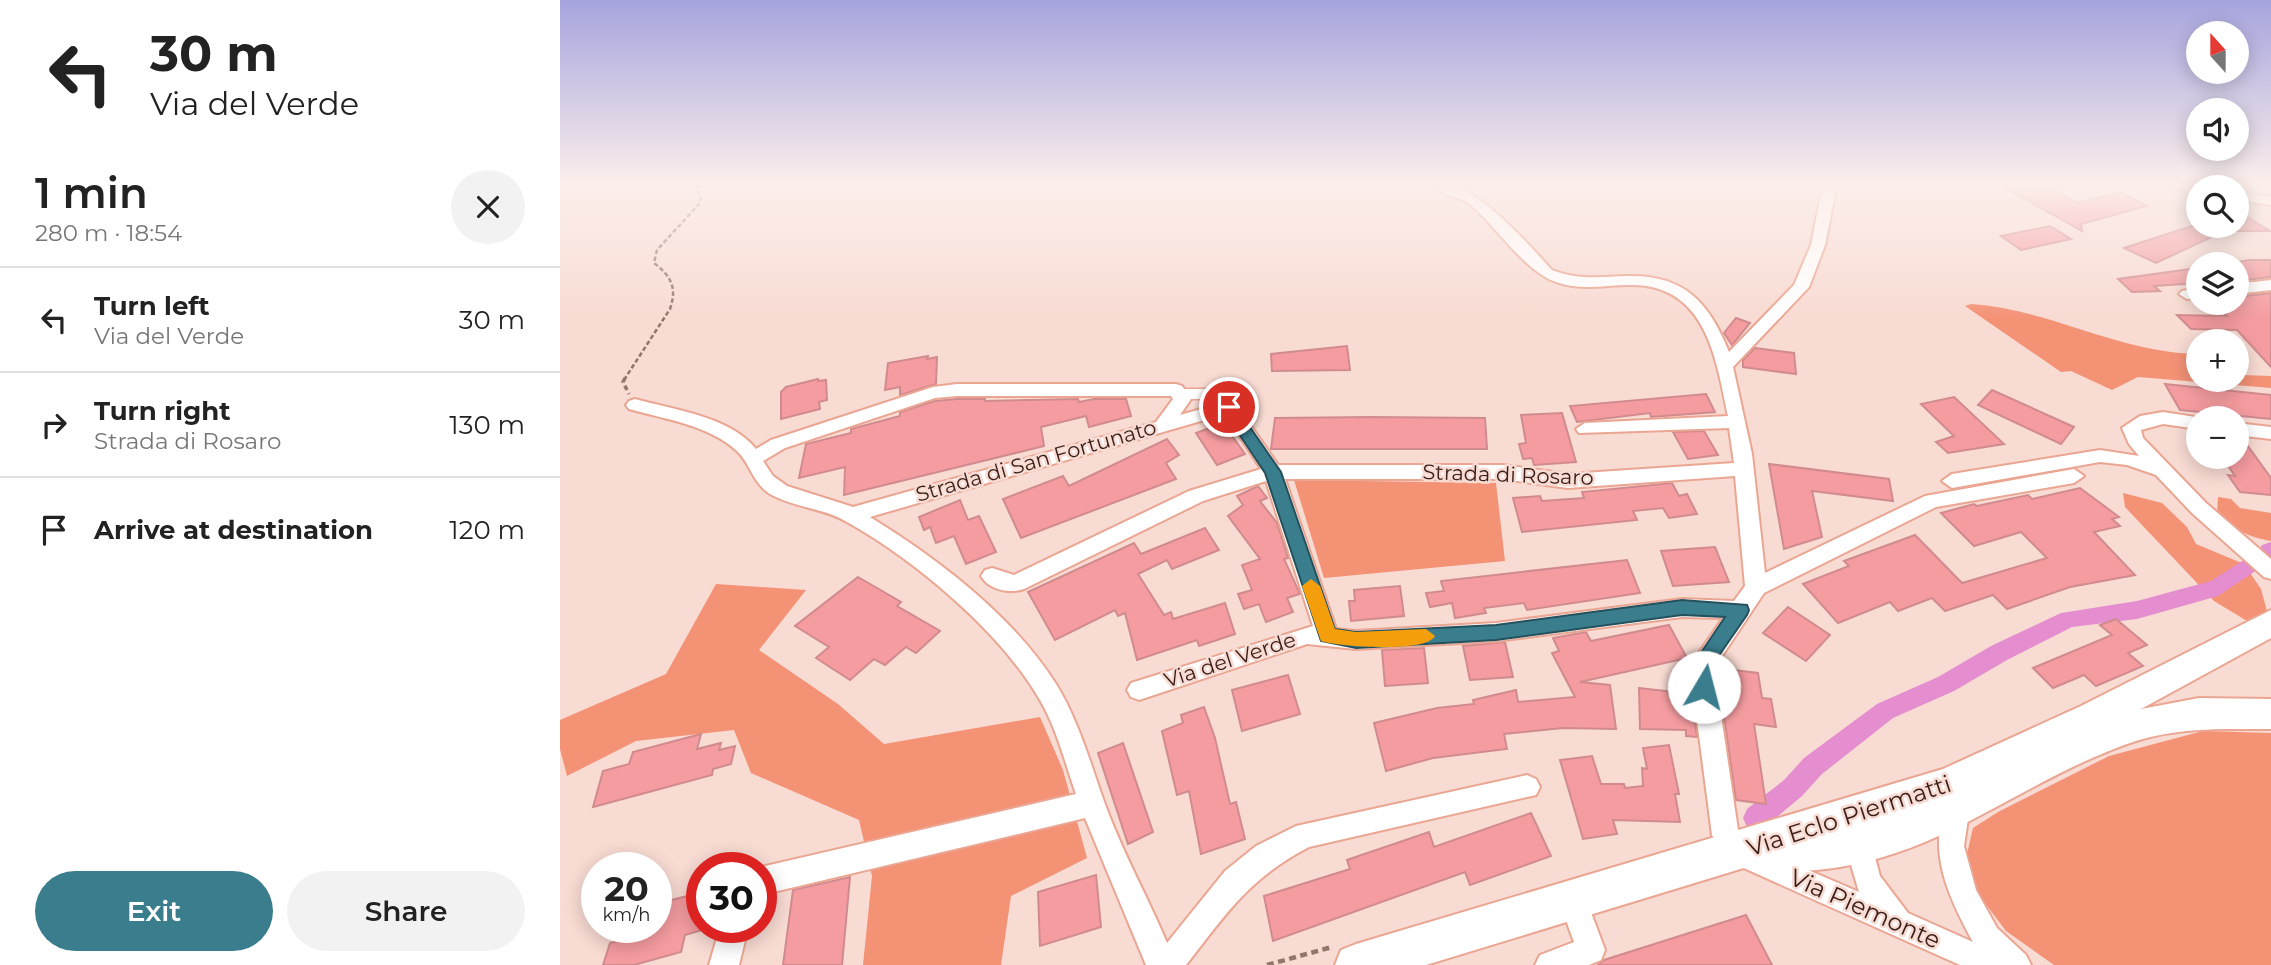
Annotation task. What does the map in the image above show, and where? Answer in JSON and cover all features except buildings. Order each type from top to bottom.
[{"type":"main road","name":"Via Eclo Piermatti","points":[[1737,852],[1818,852],[1891,838],[1952,798],[2094,717],[2271,623]]},
{"type":"main road","name":"Via Eclo Piermatti","points":[[1737,852],[1806,826],[1952,798],[2112,734],[2192,713],[2271,714]]},
{"type":"main road","points":[[1356,965],[1737,852]]},
{"type":"street","points":[[1503,229],[1547,272],[1560,280],[1576,284],[1651,281],[1671,287],[1688,298],[1709,322],[1724,367],[1736,422],[1756,587]]},
{"type":"street","points":[[1724,367],[1801,287],[1818,245],[1821,229]]},
{"type":"street","points":[[2249,288],[2271,285]]},
{"type":"street","name":"Strada di San Fortunato","points":[[752,459],[778,444],[933,393],[957,390],[1176,390],[1181,394],[1182,399],[1164,424],[852,515]]},
{"type":"street","points":[[635,405],[696,422],[734,439],[752,459],[759,475],[779,491],[852,515],[912,554],[1005,640],[1039,678],[1069,734],[1093,805],[1139,907],[1161,965]]},
{"type":"street","points":[[1164,424],[1229,407],[1273,472],[1328,635]]},
{"type":"street","points":[[2186,422],[2156,418],[2140,421],[2132,428],[2135,440],[2199,508],[2271,571]]},
{"type":"street","points":[[1585,429],[1736,422]]},
{"type":"street","points":[[2249,430],[2271,433]]},
{"type":"street","points":[[1951,481],[2100,456],[2128,459],[2163,470]]},
{"type":"street","name":"Strada di Rosaro","points":[[992,576],[1006,583],[1016,583],[1196,496],[1273,472],[1503,472],[1568,481],[1742,469]]},
{"type":"street","points":[[1737,852],[1725,835],[1702,666],[1756,587],[1932,501],[2074,476]]},
{"type":"street","points":[[2251,551],[2271,563]]},
{"type":"street","name":"Via del Verde","points":[[1139,690],[1307,635],[1328,635],[1356,640],[1496,632],[1682,608],[1740,610]]},
{"type":"street","points":[[1168,965],[1235,881],[1266,855],[1305,835],[1527,787]]},
{"type":"street","points":[[1952,798],[1951,846],[1963,895],[1987,938],[2016,965]]},
{"type":"street","points":[[777,877],[1071,807],[1093,805]]},
{"type":"street","points":[[1859,844],[1866,878],[1887,911],[1914,930]]},
{"type":"street","name":"Via Piemonte","points":[[1737,852],[1993,965]]},
{"type":"street","points":[[1550,965],[1594,957],[1573,901]]},
{"type":"street","points":[[724,965],[730,943]]},
{"type":"lane","points":[[1181,394],[1212,391],[1222,396],[1229,407]]},
{"type":"path","points":[[635,405],[623,382],[631,366],[666,317],[675,294],[674,285],[654,263],[657,250],[676,229]]},
{"type":"shaded area","points":[[1971,304],[2000,308],[2140,346],[2186,353],[2186,381],[2138,377],[2112,390],[2071,371],[2061,372],[1965,306]]},
{"type":"shaded area","points":[[2249,375],[2271,376],[2271,388],[2249,386]]},
{"type":"shaded area","points":[[1294,480],[1496,483],[1505,561],[1324,578]]},
{"type":"shaded area","points":[[2123,493],[2162,503],[2187,527],[2196,544],[2244,564],[2261,589],[2268,615],[2247,621],[2214,601],[2125,507]]},
{"type":"shaded area","points":[[2218,497],[2231,499],[2240,508],[2271,513],[2271,541],[2242,532],[2217,514]]},
{"type":"shaded area","points":[[716,584],[806,590],[759,650],[838,704],[884,744],[1040,717],[1063,770],[1087,858],[1011,896],[1001,965],[863,965],[872,876],[859,820],[751,773],[734,730],[636,741],[567,776],[560,749],[560,720],[666,674]]},
{"type":"shaded area","points":[[2203,731],[2271,733],[2271,965],[2054,965],[2006,931],[1975,890],[1966,858],[1973,828],[1998,812],[2109,756]]},
{"type":"waterway","points":[[1756,818],[1793,788],[1813,766],[1885,711],[1946,684],[1999,653],[2069,619],[2137,610],[2218,588],[2250,564]]},
{"type":"slow traffic","points":[[1311,586],[1328,635],[1356,640],[1426,636]]},
{"type":"route","points":[[1229,407],[1273,472],[1328,635],[1356,640],[1496,632],[1682,608],[1740,610],[1702,666],[1704,687]]}]
